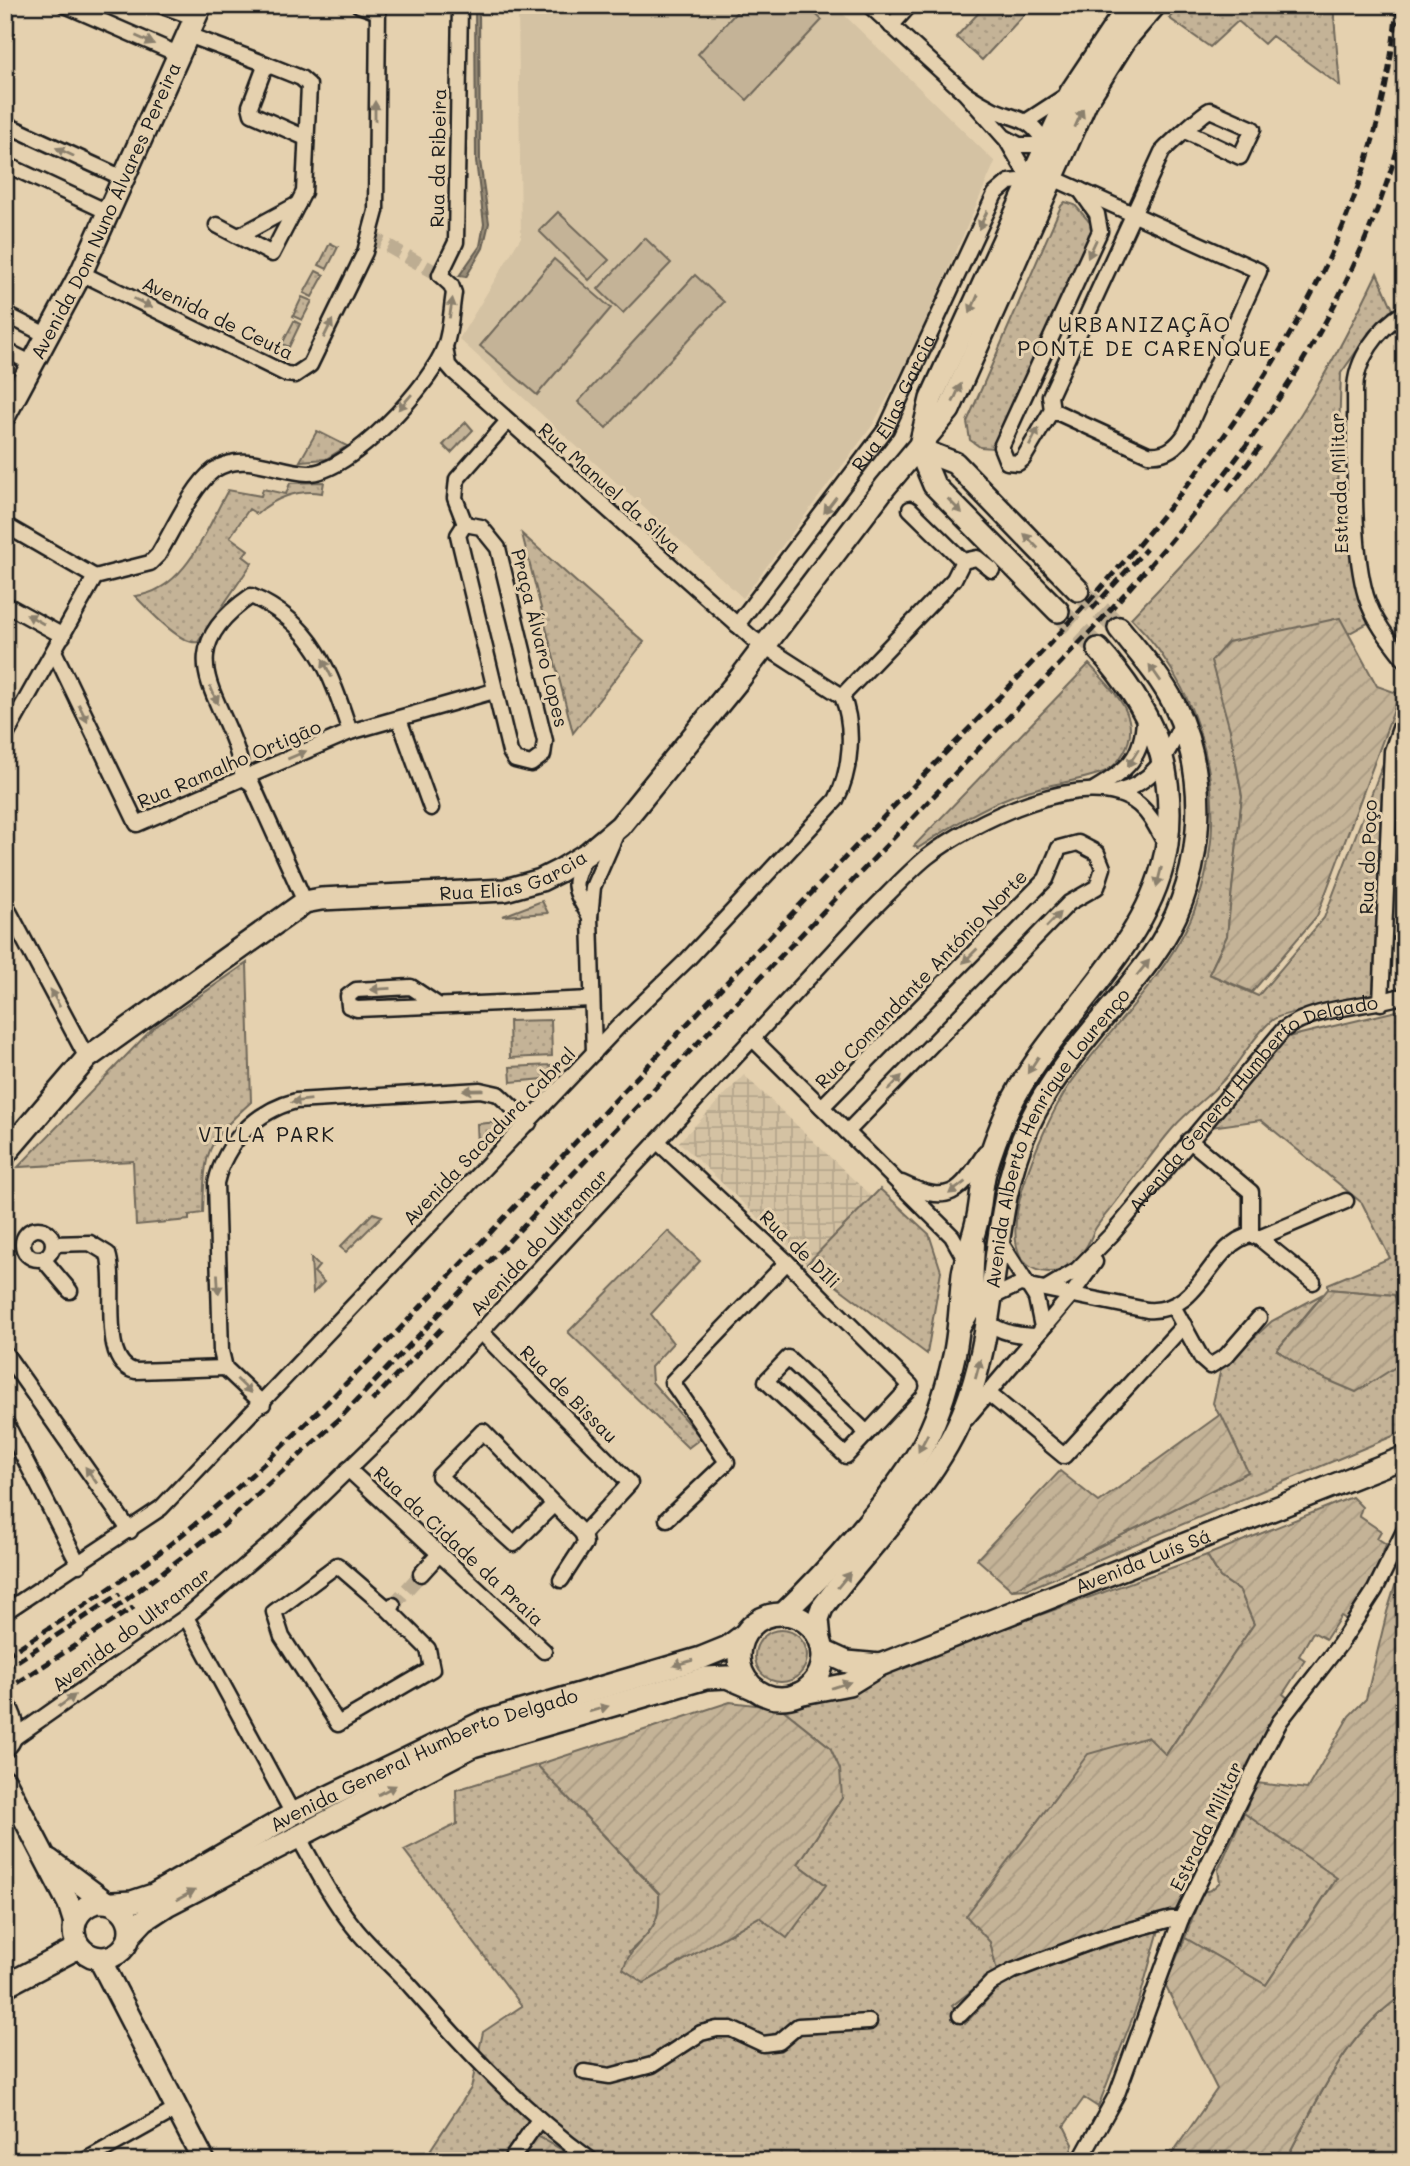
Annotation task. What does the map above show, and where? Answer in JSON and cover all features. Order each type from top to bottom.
[{"type":"street","points":[[65,5],[180,55]]},
{"type":"street","points":[[160,5],[195,19],[266,64],[301,78],[309,85],[304,192],[272,254],[217,225]]},
{"type":"street","name":"Avenida de Ceuta","points":[[81,273],[286,374],[301,373],[310,365],[365,252],[376,211],[378,9],[359,5]]},
{"type":"street","name":"Rua da Ribeira","points":[[95,577],[150,563],[158,555],[205,479],[215,470],[236,461],[311,473],[345,461],[400,409],[427,376],[445,347],[454,293],[451,285],[440,275],[456,242],[460,5]]},
{"type":"street","points":[[869,5],[965,93],[1004,136],[1030,180]]},
{"type":"street","points":[[891,26],[910,5]]},
{"type":"street","name":"Rua Elias Garcia","points":[[919,449],[931,399],[1071,92],[1129,5]]},
{"type":"street","name":"Rua Elias Garcia","points":[[305,902],[505,890],[553,874],[580,861],[620,826],[765,645],[885,487],[949,410],[1092,92],[1125,40],[1155,5]]},
{"type":"street","name":"Avenida Dom Nuno Álvares Pereira","points":[[5,415],[110,213],[195,19]]},
{"type":"street","points":[[266,64],[250,106],[252,114],[306,138]]},
{"type":"street","points":[[1027,121],[1071,92]]},
{"type":"street","points":[[965,93],[994,110],[1027,121],[1038,130],[1052,160],[1053,178],[1259,271],[1186,433],[1174,447],[1157,455],[1148,454],[1052,410]]},
{"type":"street","points":[[5,124],[125,179]]},
{"type":"street","points":[[1079,190],[1097,214],[1100,231],[1001,447],[1007,461],[1018,463],[1023,459],[1043,419],[1052,410],[1051,396],[1162,152],[1173,139],[1187,132]]},
{"type":"street","points":[[1004,136],[1019,145],[1046,145]]},
{"type":"street","points":[[5,164],[110,213]]},
{"type":"street","name":"Rua Elias Garcia","points":[[737,625],[886,429],[995,194],[1009,182],[1030,180]]},
{"type":"street","points":[[239,236],[298,204]]},
{"type":"street","name":"Estrada Militar","points":[[1405,312],[1382,330],[1367,351],[1356,374],[1355,391],[1358,538],[1366,596],[1384,633],[1405,660]]},
{"type":"street","points":[[5,314],[48,336]]},
{"type":"street","name":"Rua Manuel da Silva","points":[[445,347],[448,365],[507,422],[737,625],[765,645]]},
{"type":"street","points":[[5,350],[33,364]]},
{"type":"street","name":"Praça Álvaro Lopes","points":[[465,524],[455,498],[457,479],[507,422]]},
{"type":"street","points":[[919,449],[955,463],[1078,590]]},
{"type":"street","points":[[919,449],[934,485],[1059,611]]},
{"type":"street","points":[[910,509],[963,561]]},
{"type":"street","name":"Praça Álvaro Lopes","points":[[465,524],[481,527],[498,548],[545,741],[543,755],[537,761],[523,765],[510,752],[494,691],[458,536],[465,524]]},
{"type":"street","points":[[5,525],[95,577],[5,737]]},
{"type":"street","points":[[963,561],[977,558],[992,570]]},
{"type":"street","points":[[765,645],[842,696],[954,579],[963,561]]},
{"type":"street","points":[[5,1154],[87,1058],[305,902],[252,785],[243,778],[241,758],[206,677],[205,656],[208,640],[224,619],[251,596],[269,603],[317,647],[351,732]]},
{"type":"street","points":[[5,604],[63,636]]},
{"type":"street","name":"Avenida Alberto Henrique Lourenço","points":[[821,1645],[818,1619],[821,1608],[922,1484],[956,1431],[977,1372],[984,1307],[1012,1172],[1029,1125],[1045,1095],[1153,956],[1178,911],[1194,860],[1198,817],[1194,765],[1182,723],[1157,673],[1119,628]]},
{"type":"street","name":"Avenida Alberto Henrique Lourenço","points":[[784,1614],[825,1571],[921,1448],[946,1385],[957,1337],[966,1261],[978,1218],[985,1173],[997,1134],[1025,1076],[1046,1044],[1141,920],[1155,890],[1166,846],[1169,811],[1164,761],[1144,711],[1126,680],[1098,649]]},
{"type":"street","name":"Rua Ramalho Ortigão","points":[[54,651],[137,824],[351,732],[494,691]]},
{"type":"street","name":"Avenida Sacadura Cabral","points":[[5,1612],[161,1508],[263,1404],[619,1026],[687,960],[836,800],[848,771],[848,715],[842,696]]},
{"type":"street","name":"Avenida do Ultramar","points":[[8,1743],[186,1617],[282,1534],[481,1332],[865,918],[927,857],[992,817],[1040,801],[1095,789],[1122,774],[1130,765],[1144,735],[1144,711]]},
{"type":"street","name":"Rua do Poço","points":[[1381,1003],[1392,751],[1405,714]]},
{"type":"street","points":[[399,719],[431,808]]},
{"type":"street","points":[[1117,792],[1142,783],[1164,761],[1182,723]]},
{"type":"street","name":"Avenida do Ultramar","points":[[1095,789],[1117,792],[1138,804],[1151,818],[1166,846]]},
{"type":"street","points":[[594,1053],[590,917],[593,887],[620,826]]},
{"type":"street","name":"Rua Comandante António Norte","points":[[822,1107],[1046,879],[1059,848],[1078,843],[1097,853],[1103,868],[1097,887],[1069,904],[848,1132]]},
{"type":"street","points":[[580,861],[593,887]]},
{"type":"street","points":[[575,891],[574,880],[580,861]]},
{"type":"street","points":[[553,874],[575,891],[590,917]]},
{"type":"street","points":[[5,904],[87,1058]]},
{"type":"street","points":[[438,1005],[411,987],[356,990],[349,994],[351,1008],[366,1009],[592,999]]},
{"type":"street","name":"Avenida General Humberto Delgado","points":[[956,1431],[1072,1294],[1113,1233],[1271,1042],[1292,1023],[1322,1013],[1381,1003],[1405,995]]},
{"type":"street","points":[[593,1019],[619,1026]]},
{"type":"street","name":"Rua Comandante António Norte","points":[[753,1039],[952,1236],[966,1261]]},
{"type":"street","points":[[263,1404],[225,1368],[221,1351],[216,1183],[233,1143],[258,1119],[278,1106],[296,1101],[480,1090],[498,1094],[529,1123]]},
{"type":"street","name":"Rua Comandante António Norte","points":[[895,1180],[930,1195],[949,1195],[967,1180],[997,1134]]},
{"type":"street","points":[[1189,1140],[1251,1192],[1255,1236],[1313,1282]]},
{"type":"street","name":"Rua de DIli","points":[[658,1142],[787,1262],[911,1386],[867,1433]]},
{"type":"street","points":[[957,1337],[984,1307],[1010,1287],[1028,1285],[1147,1310],[1174,1306],[1184,1300],[1230,1248],[1346,1201]]},
{"type":"street","points":[[978,1218],[984,1307],[1005,1333],[1039,1331],[1041,1312],[1028,1285],[999,1240]]},
{"type":"street","points":[[40,1229],[50,1234],[53,1244],[51,1252],[43,1259],[32,1259],[24,1251],[25,1235],[40,1229]]},
{"type":"street","name":"Avenida General Humberto Delgado","points":[[1047,1289],[1068,1278],[1113,1233]]},
{"type":"street","points":[[53,1244],[90,1243],[108,1254],[114,1350],[125,1368],[136,1371],[225,1368]]},
{"type":"street","points":[[43,1259],[69,1291]]},
{"type":"street","points":[[667,1519],[726,1462],[672,1382],[787,1262]]},
{"type":"street","points":[[1174,1306],[1202,1359],[1213,1366],[1226,1356],[1259,1318]]},
{"type":"street","points":[[988,1393],[1064,1456],[1184,1325]]},
{"type":"street","name":"Rua de Bissau","points":[[481,1332],[630,1483],[583,1534]]},
{"type":"street","points":[[5,1353],[130,1531]]},
{"type":"street","points":[[788,1358],[867,1433],[846,1456],[766,1381],[788,1358]]},
{"type":"street","points":[[5,1421],[79,1565]]},
{"type":"street","points":[[552,1506],[514,1544],[439,1476],[483,1431],[552,1506],[583,1534],[585,1543],[561,1580]]},
{"type":"street","name":"Avenida Luís Sá","points":[[798,1694],[849,1684],[880,1665],[1405,1457]]},
{"type":"street","name":"Rua da Cidade da Praia","points":[[348,1469],[544,1651]]},
{"type":"street","name":"Estrada Militar","points":[[1080,2161],[1117,2094],[1181,1919],[1280,1721],[1340,1644],[1375,1590],[1405,1529]]},
{"type":"street","points":[[421,1574],[439,1554]]},
{"type":"street","points":[[337,1565],[391,1607],[428,1649],[432,1669],[338,1724],[282,1637],[274,1612],[337,1565]]},
{"type":"street","points":[[784,1614],[806,1621],[821,1645],[819,1673],[813,1683],[798,1694],[776,1697],[755,1689],[741,1670],[740,1646],[744,1634],[761,1619],[784,1614]]},
{"type":"street","points":[[186,1617],[293,1814]]},
{"type":"street","name":"Avenida General Humberto Delgado","points":[[108,1902],[132,1902],[153,1895],[293,1814],[481,1723],[701,1658],[728,1647],[744,1634]]},
{"type":"street","name":"Avenida Luís Sá","points":[[821,1645],[847,1662],[880,1665]]},
{"type":"street","name":"Avenida General Humberto Delgado","points":[[126,1943],[144,1920],[167,1905],[442,1762],[496,1738],[706,1678],[727,1677],[755,1689]]},
{"type":"street","points":[[8,1710],[13,1724],[8,1743]]},
{"type":"street","points":[[5,1781],[69,1903],[75,1923]]},
{"type":"street","points":[[298,1836],[354,1927],[409,1985],[477,2064],[500,2080],[538,2120],[593,2161]]},
{"type":"street","points":[[45,1856],[127,1916],[125,2008]]},
{"type":"street","points":[[108,1902],[82,1909],[74,1931],[79,1947],[99,1958],[204,2161]]},
{"type":"street","points":[[960,2015],[991,1983],[1013,1971],[1101,1938],[1171,1919],[1181,1919]]},
{"type":"street","points":[[99,1958],[126,1943]]},
{"type":"street","points":[[5,1986],[79,1947]]},
{"type":"street","points":[[584,2072],[610,2076],[652,2065],[701,2033],[717,2029],[731,2029],[763,2044],[779,2042],[799,2026],[869,2022]]},
{"type":"street","points":[[84,2161],[177,2109]]},
{"type":"street","points":[[510,2161],[538,2120]]},
{"type":"shaded area","points":[[518,5],[834,5],[995,162],[911,355],[872,426],[743,598],[459,339],[521,237]]},
{"type":"shaded area","points":[[743,5],[806,5],[822,20],[747,100],[698,54]]},
{"type":"shaded area","points":[[986,5],[1033,5],[982,60],[956,37]]},
{"type":"shaded area","points":[[1182,5],[1333,5],[1340,86],[1272,36],[1264,44],[1238,21],[1210,47],[1169,18]]},
{"type":"shaded area","points":[[1065,202],[1075,205],[1093,226],[998,444],[993,448],[980,447],[970,440],[967,422]]},
{"type":"shaded area","points":[[558,212],[609,260],[589,280],[539,231]]},
{"type":"shaded area","points":[[645,238],[671,263],[623,313],[598,289]]},
{"type":"shaded area","points":[[330,243],[338,247],[327,269],[319,265]]},
{"type":"shaded area","points":[[554,259],[611,308],[537,395],[480,346]]},
{"type":"shaded area","points":[[316,271],[324,275],[312,297],[304,293]]},
{"type":"shaded area","points":[[1377,273],[1395,314],[1366,338],[1341,373],[1337,491],[1346,552],[1355,555],[1368,623],[1348,634],[1339,619],[1230,730],[1242,796],[1227,936],[1209,974],[1258,996],[1324,918],[1386,756],[1373,992],[1361,1001],[1291,1013],[1268,1023],[1223,1081],[1166,1136],[1099,1223],[1079,1257],[1065,1268],[1048,1272],[1027,1264],[1017,1246],[1016,1220],[1022,1189],[1033,1158],[1068,1087],[1154,979],[1180,940],[1198,900],[1209,858],[1212,814],[1209,771],[1199,729],[1182,688],[1159,651],[1131,618],[1223,519],[1277,450],[1331,364]]},
{"type":"shaded area","points":[[695,275],[724,302],[606,428],[578,402]]},
{"type":"shaded area","points":[[302,297],[312,301],[302,320],[293,316]]},
{"type":"shaded area","points":[[294,321],[300,324],[289,347],[282,344]]},
{"type":"shaded area","points":[[466,422],[473,430],[451,453],[443,445]]},
{"type":"shaded area","points":[[317,431],[347,446],[326,459],[300,461]]},
{"type":"shaded area","points":[[324,482],[322,493],[304,492],[287,496],[271,503],[257,514],[249,509],[230,537],[248,550],[243,556],[252,563],[198,642],[191,642],[174,632],[135,596],[153,592],[181,571],[202,539],[228,490],[261,496],[263,489],[286,494],[290,483]]},
{"type":"shaded area","points":[[522,534],[644,642],[573,733]]},
{"type":"shaded area","points":[[1340,618],[1377,686],[1400,694],[1317,916],[1252,992],[1209,974],[1227,936],[1242,796],[1230,730],[1211,661],[1228,642]]},
{"type":"shaded area","points":[[1089,664],[1115,693],[1128,715],[1129,739],[1120,759],[1105,772],[999,801],[918,848],[914,846]]},
{"type":"shaded area","points":[[542,901],[548,913],[503,916]]},
{"type":"shaded area","points":[[247,963],[251,1102],[224,1129],[210,1150],[205,1175],[203,1213],[189,1215],[189,1220],[136,1225],[133,1161],[18,1167],[152,1029]]},
{"type":"shaded area","points":[[1405,1009],[1405,1198],[1401,1202],[1405,1206],[1405,1316],[1394,1295],[1328,1289],[1328,1284],[1390,1258],[1362,1203],[1261,1120],[1211,1127],[1288,1037]]},
{"type":"shaded area","points":[[551,1020],[552,1056],[510,1058],[509,1021]]},
{"type":"shaded area","points":[[552,1065],[551,1071],[544,1079],[511,1082],[510,1067]]},
{"type":"shaded area","points":[[744,1075],[872,1197],[807,1264],[679,1142]]},
{"type":"shaded area","points":[[499,1122],[500,1128],[484,1144],[478,1145],[477,1124]]},
{"type":"shaded area","points":[[880,1189],[929,1234],[941,1271],[927,1354],[807,1264]]},
{"type":"shaded area","points":[[373,1213],[382,1216],[346,1252],[340,1247]]},
{"type":"shaded area","points":[[668,1231],[700,1261],[651,1314],[673,1343],[651,1367],[652,1382],[701,1438],[688,1448],[568,1332]]},
{"type":"shaded area","points":[[311,1258],[319,1266],[314,1272],[324,1282],[313,1293]]},
{"type":"shaded area","points":[[1328,1289],[1394,1295],[1405,1316],[1405,1361],[1356,1392],[1309,1372],[1277,1350]]},
{"type":"shaded area","points":[[1323,1294],[1277,1350],[1388,1371],[1405,1361],[1405,1431],[1028,1589],[1012,1590],[1248,1472],[1213,1403],[1221,1368],[1272,1321]]},
{"type":"shaded area","points":[[1221,1414],[1248,1472],[1012,1590],[977,1559],[1060,1471],[1099,1502]]},
{"type":"shaded area","points":[[1352,1497],[1362,1507],[1359,1516],[1381,1531],[1377,1538],[1386,1544],[1372,1585],[1349,1621],[1341,1616],[1326,1639],[1313,1632],[1299,1656],[1305,1660],[1283,1694],[1288,1698],[1178,1910],[997,1971],[990,1942],[966,1916],[1088,1754],[1148,1737],[1166,1755],[1254,1624],[1240,1591],[1220,1577],[1207,1555]]},
{"type":"shaded area","points":[[1207,1555],[1220,1577],[1240,1591],[1254,1624],[1165,1756],[990,1942],[997,1971],[952,2006],[965,2024],[1008,1977],[1159,1930],[1139,2001],[1098,2107],[1084,2098],[1064,2126],[1073,2144],[1068,2161],[582,2161],[537,2136],[521,2161],[444,2161],[429,2152],[471,2088],[483,2032],[522,2006],[404,1850],[457,1824],[456,1790],[537,1765],[659,1894],[658,1913],[653,1927],[629,1952],[644,1983],[759,1917],[825,1884],[798,1864],[842,1798],[830,1747],[781,1708]]},
{"type":"shaded area","points":[[1405,1571],[1405,1994],[1384,2009],[1350,2047],[1321,2092],[1285,2161],[1167,2161],[1217,2089],[1165,1985],[1185,1938],[1266,1985],[1337,1878],[1244,1813],[1257,1783],[1307,1789],[1349,1716],[1366,1699],[1387,1612],[1395,1586]]},
{"type":"shaded area","points":[[781,1630],[800,1637],[807,1656],[800,1675],[781,1682],[762,1675],[755,1656],[762,1637]]},
{"type":"shaded area","points":[[730,1702],[781,1708],[830,1747],[840,1769],[842,1798],[798,1864],[826,1885],[787,1938],[759,1917],[644,1983],[623,1969],[628,1957],[656,1919],[659,1893],[537,1765]]},
{"type":"shaded area","points":[[1244,1813],[1337,1877],[1266,1985],[1185,1938],[1202,1892],[1211,1890],[1220,1882],[1218,1870]]},
{"type":"shaded area","points":[[1405,1994],[1405,2161],[1285,2161],[1321,2092],[1350,2047],[1384,2009]]},
{"type":"shaded area","points":[[537,2136],[582,2161],[521,2161]]},
{"type":"water","points":[[475,5],[479,5],[480,161],[489,223],[483,248],[466,277],[459,276],[480,246],[484,224],[476,161]]},
{"type":"tunnel","points":[[370,236],[440,275]]},
{"type":"tunnel","points":[[1078,590],[1119,628]]},
{"type":"tunnel","points":[[1058,611],[1098,649]]},
{"type":"tunnel","points":[[393,1605],[421,1574]]},
{"type":"railway","points":[[5,1656],[109,1589],[169,1545],[229,1495],[314,1416],[1033,662],[1120,566],[1201,467],[1273,362],[1332,251],[1375,132],[1397,5]]},
{"type":"railway","points":[[114,1609],[223,1526],[338,1420],[1092,630],[1143,573],[1238,456],[1281,395],[1320,332],[1354,265],[1382,195],[1405,121]]},
{"type":"railway","points":[[1227,491],[1263,443]]},
{"type":"railway","points":[[1092,609],[1146,549]]},
{"type":"railway","points":[[372,1401],[442,1328]]},
{"type":"railway","points":[[5,1669],[120,1594]]},
{"type":"railway","points":[[5,1691],[134,1607]]},
{"type":"district","name":"URBANIZAÇÃO PONTE DE CARENQUE","points":[[1145,337]]},
{"type":"district","name":"VILLA PARK","points":[[267,1135]]}]
